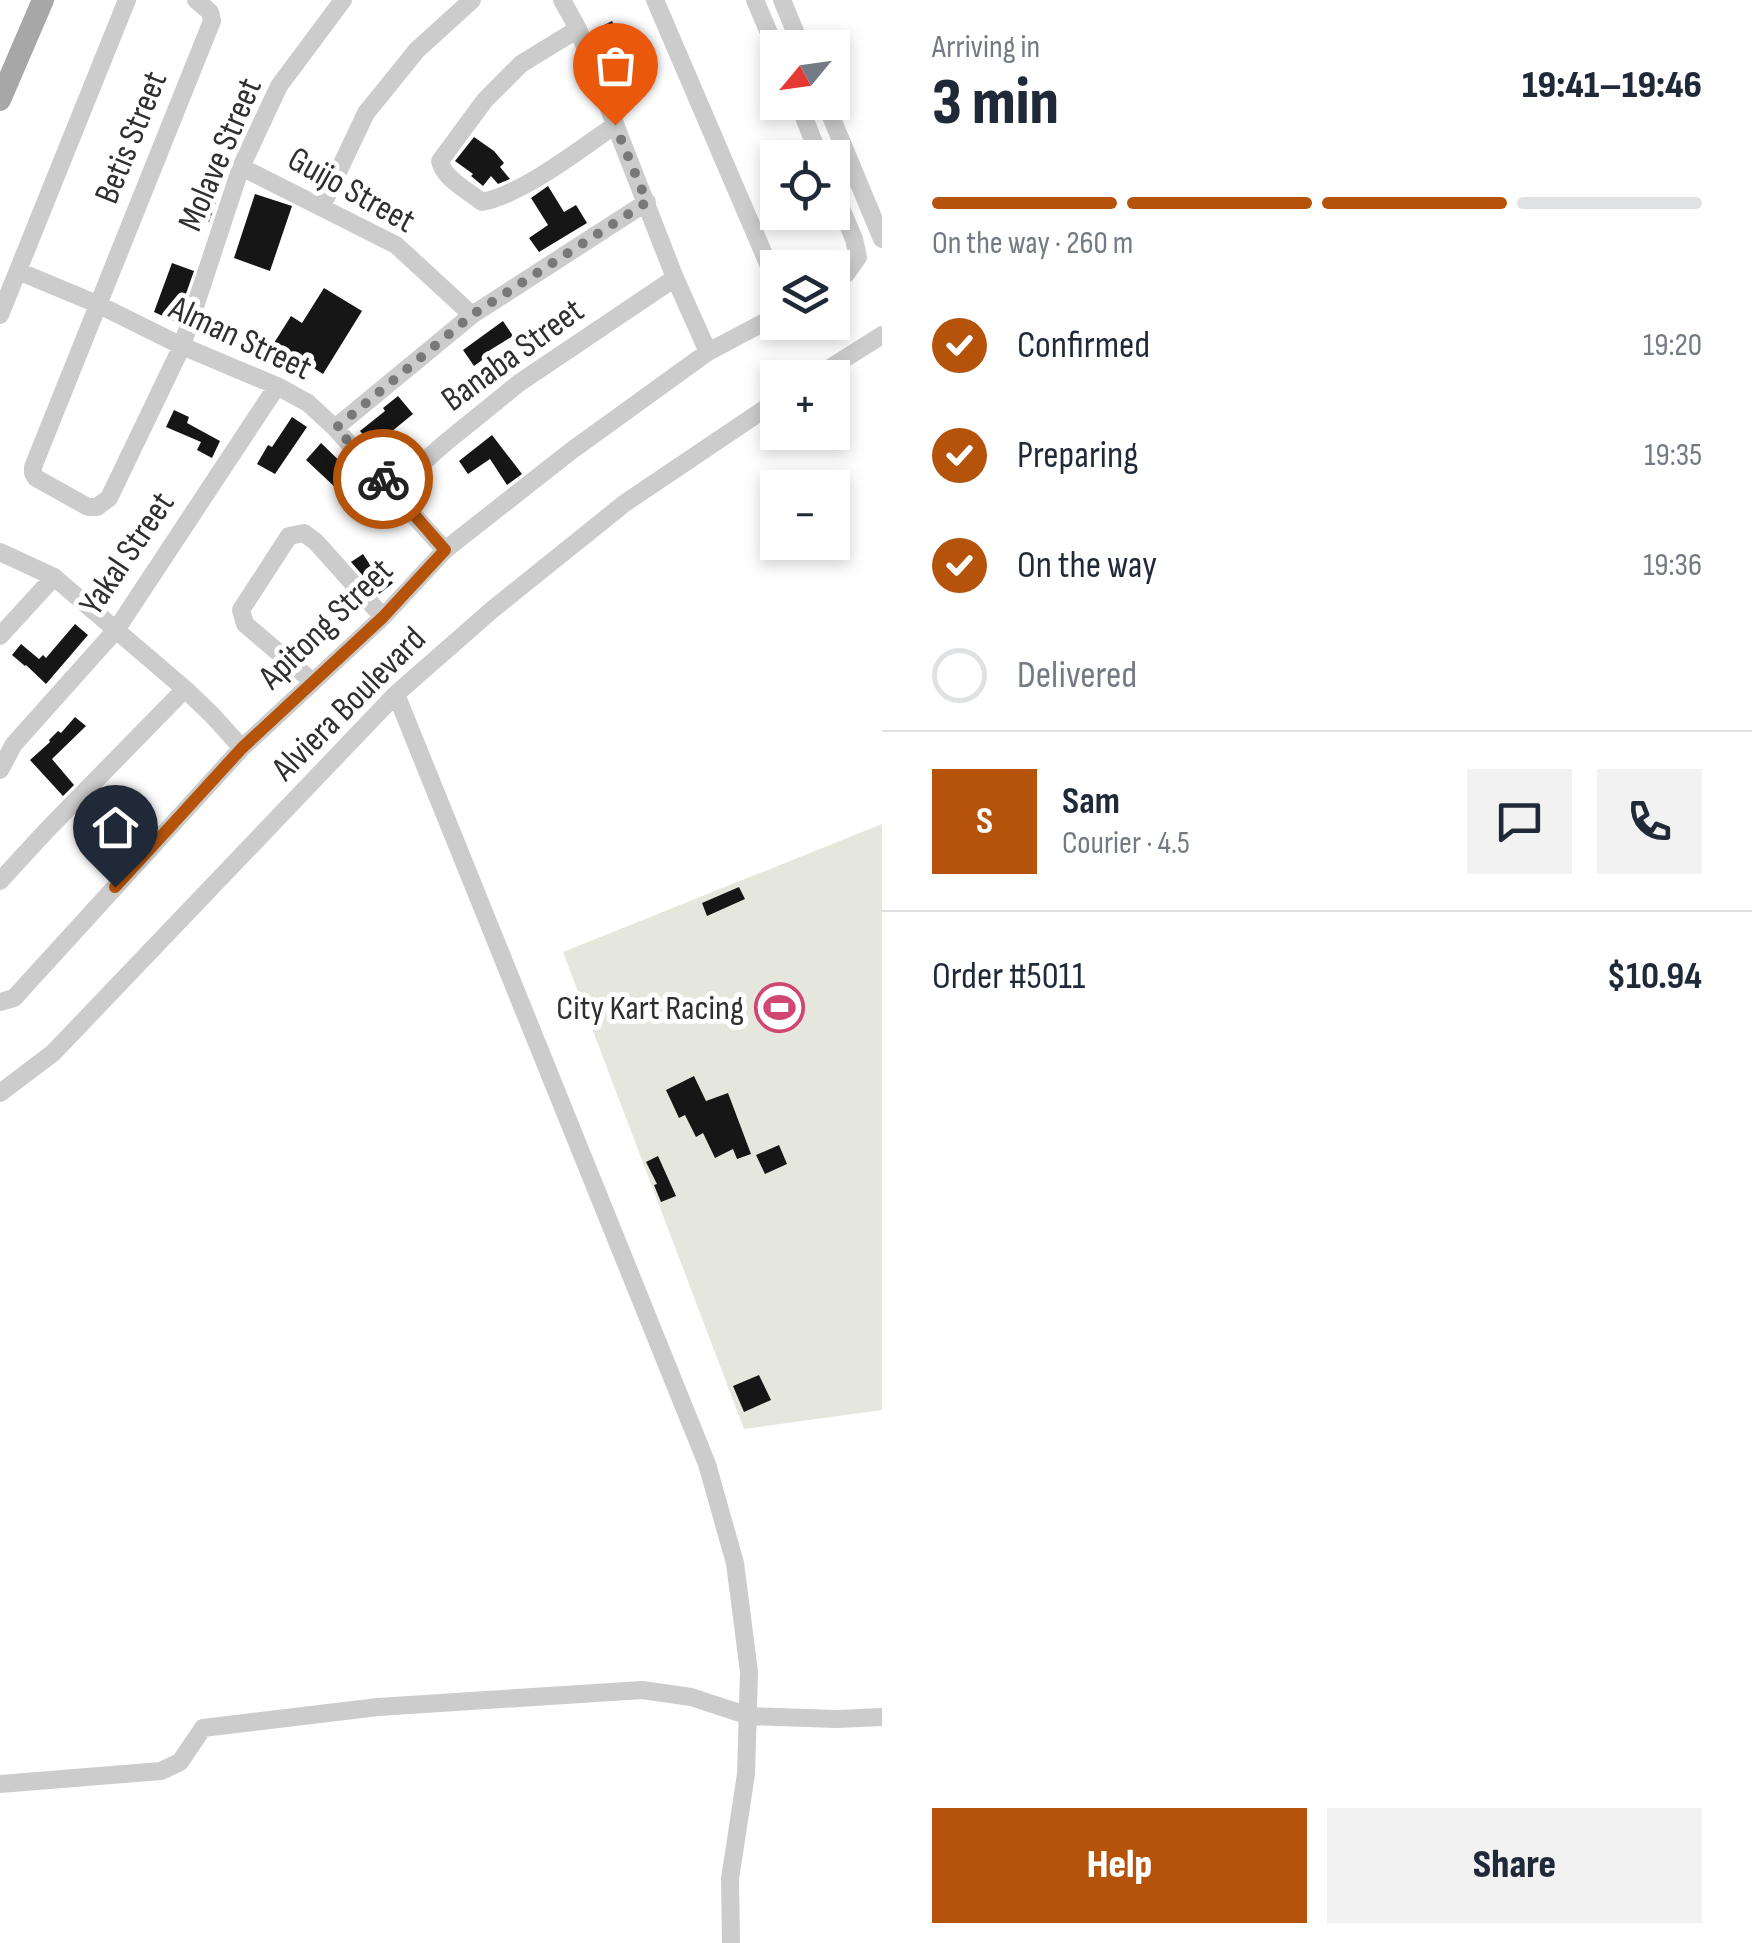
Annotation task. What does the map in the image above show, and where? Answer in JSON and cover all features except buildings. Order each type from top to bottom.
[{"type":"main road","points":[[0,100],[43,0]]},
{"type":"street","points":[[0,315],[127,0]]},
{"type":"street","name":"Betis Street","points":[[97,304],[212,21],[210,12],[196,0]]},
{"type":"street","name":"Molave Street","points":[[97,304],[33,467],[36,478],[88,507],[97,507],[108,498],[182,346],[241,167],[280,86],[343,0]]},
{"type":"street","points":[[322,206],[366,113],[417,50],[472,0]]},
{"type":"street","points":[[562,0],[578,29],[708,352]]},
{"type":"street","points":[[655,0],[762,250]]},
{"type":"street","points":[[755,0],[768,30]]},
{"type":"street","points":[[782,0],[794,30]]},
{"type":"street","points":[[578,29],[521,64],[485,100],[440,166],[482,202],[496,199],[556,166],[615,125]]},
{"type":"street","points":[[832,120],[882,239]]},
{"type":"street","name":"Guijo Street","points":[[241,167],[396,244],[472,315]]},
{"type":"street","points":[[336,428],[472,315],[647,202]]},
{"type":"street","points":[[850,230],[858,257],[850,268]]},
{"type":"street","name":"Alman Street","points":[[18,271],[308,403],[336,428],[445,550]]},
{"type":"street","name":"Banaba Street","points":[[392,490],[520,384],[675,278]]},
{"type":"street","name":"Apitong Street","points":[[7,1000],[242,748],[383,617],[445,550],[571,451],[708,352],[760,325]]},
{"type":"street","points":[[842,360],[882,335]]},
{"type":"street","name":"Yakal Street","points":[[0,770],[7,748],[116,630],[277,386]]},
{"type":"street","name":"Alviera Boulevard","points":[[0,1093],[52,1053],[396,694],[625,502],[760,412]]},
{"type":"street","points":[[313,682],[245,624],[241,610],[289,536],[304,533],[316,542],[383,617]]},
{"type":"street","points":[[0,552],[54,577],[185,688],[242,748]]},
{"type":"street","points":[[0,636],[54,577]]},
{"type":"street","points":[[0,881],[185,688]]},
{"type":"street","points":[[396,694],[707,1464],[735,1563],[749,1672],[749,1716],[746,1774],[730,1879],[731,1943]]},
{"type":"street","points":[[0,1784],[161,1771],[180,1762],[203,1728],[378,1707],[642,1690],[691,1697],[749,1716],[882,1717]]},
{"type":"shaded area","points":[[882,824],[882,1410],[744,1429],[563,952]]},
{"type":"way so far","points":[[383,479],[336,428],[472,315],[647,202],[615,125]]},
{"type":"place","name":"City Kart Racing","points":[[779,1007]]},
{"type":"route","points":[[115,887],[242,748],[383,617],[445,550],[383,479]]}]
